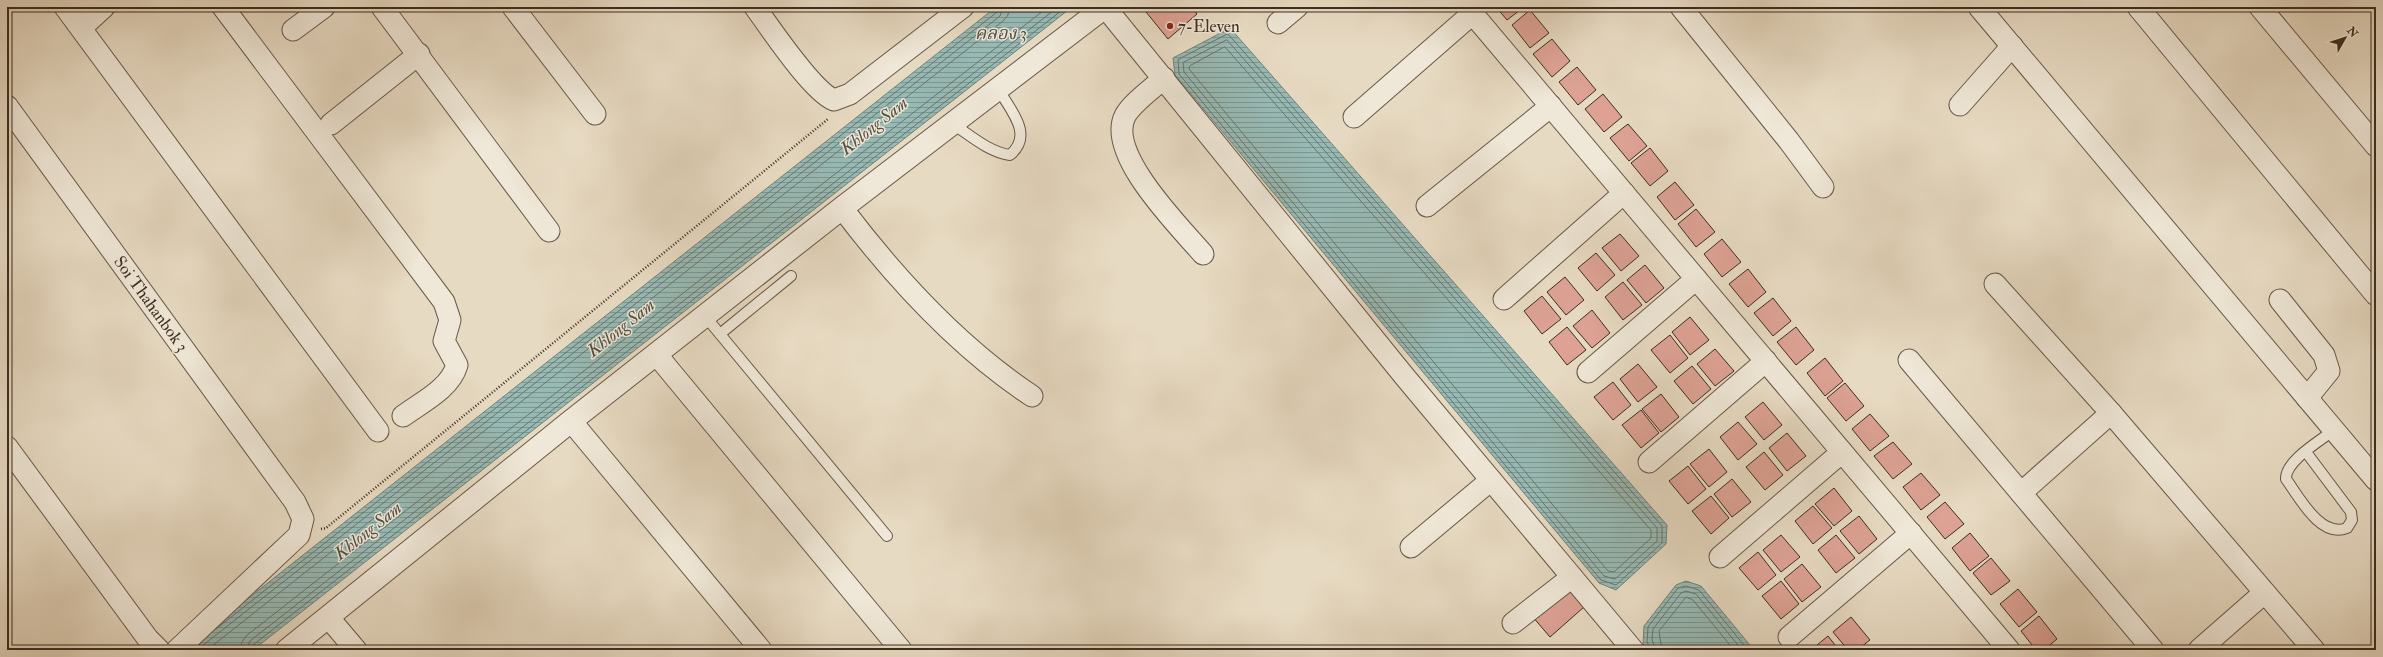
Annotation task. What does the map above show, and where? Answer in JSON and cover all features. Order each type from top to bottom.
[{"type":"street","points":[[65,7],[378,431]]},
{"type":"street","points":[[81,28],[104,7]]},
{"type":"street","points":[[223,7],[444,302],[450,320],[444,341],[457,365],[449,383],[403,416]]},
{"type":"street","points":[[293,30],[324,7]]},
{"type":"street","points":[[382,7],[419,54],[549,231]]},
{"type":"street","points":[[513,7],[595,114]]},
{"type":"street","points":[[755,7],[825,96],[834,100],[850,94],[963,7]]},
{"type":"street","points":[[287,650],[656,354],[842,208],[999,90],[1105,7],[1405,377],[1633,650]]},
{"type":"street","points":[[1278,23],[1297,7]]},
{"type":"street","points":[[1681,7],[1789,141],[1823,187]]},
{"type":"street","points":[[1979,7],[2376,480]]},
{"type":"street","points":[[2138,7],[2376,295]]},
{"type":"street","points":[[2260,7],[2376,146]]},
{"type":"street","points":[[1354,117],[1469,10],[2009,650]]},
{"type":"street","points":[[1960,105],[2012,46]]},
{"type":"street","points":[[331,124],[419,54]]},
{"type":"street","points":[[1164,78],[1125,117],[1122,132],[1126,152],[1139,179],[1203,254]]},
{"type":"street","name":"Soi Thahanbok 3","points":[[7,106],[295,502],[303,519],[299,535]]},
{"type":"street","points":[[1427,206],[1551,106]]},
{"type":"street","points":[[1504,299],[1624,193]]},
{"type":"street","points":[[842,208],[881,260],[944,323],[1007,379],[1032,396]]},
{"type":"street","points":[[1588,372],[1696,279]]},
{"type":"street","points":[[1995,284],[2111,414],[2314,650]]},
{"type":"street","points":[[2280,300],[2324,355],[2329,371],[2307,398]]},
{"type":"street","points":[[656,354],[901,650]]},
{"type":"street","points":[[1909,360],[2153,650]]},
{"type":"street","points":[[1649,462],[1766,361]]},
{"type":"street","points":[[2021,493],[2111,414]]},
{"type":"street","points":[[571,421],[761,650]]},
{"type":"street","points":[[7,447],[148,639],[159,650]]},
{"type":"street","points":[[1720,557],[1842,452]]},
{"type":"street","points":[[1411,547],[1491,480]]},
{"type":"street","points":[[1789,637],[1911,533]]},
{"type":"street","points":[[177,650],[299,535]]},
{"type":"street","points":[[1513,623],[1572,577]]},
{"type":"street","points":[[2199,650],[2264,592]]},
{"type":"street","points":[[328,617],[356,650]]},
{"type":"lane","points":[[953,124],[987,147],[1000,154],[1010,155],[1018,148],[1021,136],[1019,124],[999,90]]},
{"type":"lane","points":[[720,334],[792,276]]},
{"type":"lane","points":[[705,316],[887,536]]},
{"type":"lane","points":[[2306,452],[2350,512],[2352,520],[2347,528],[2334,531],[2327,528],[2318,520],[2286,479],[2286,472],[2290,465],[2306,452],[2334,430]]},
{"type":"path","points":[[299,535],[326,528],[829,118]]},
{"type":"water","name":"คลอง 3","points":[[996,7],[1072,7],[253,650],[183,650]]},
{"type":"water","points":[[1230,28],[1667,525],[1666,544],[1616,590],[1599,583],[1175,75],[1173,58]]},
{"type":"water","points":[[1686,581],[1701,586],[1754,650],[1648,650],[1643,644],[1644,626],[1676,585]]},
{"type":"building","name":"7-Eleven","points":[[1142,7],[1192,7],[1197,14],[1168,39]]},
{"type":"building","points":[[1496,7],[1524,7],[1507,20]]},
{"type":"building","points":[[1530,10],[1549,33],[1530,48],[1512,25]]},
{"type":"building","points":[[1552,39],[1570,61],[1552,77],[1533,54]]},
{"type":"building","points":[[1577,67],[1596,90],[1578,105],[1559,82]]},
{"type":"building","points":[[1603,94],[1622,117],[1604,132],[1585,109]]},
{"type":"building","points":[[1628,124],[1647,146],[1629,161],[1610,138]]},
{"type":"building","points":[[1650,148],[1668,171],[1650,186],[1631,163]]},
{"type":"building","points":[[1675,182],[1694,205],[1675,220],[1657,197]]},
{"type":"building","points":[[1696,209],[1715,232],[1696,247],[1678,224]]},
{"type":"building","points":[[1620,234],[1639,256],[1621,271],[1602,248]]},
{"type":"building","points":[[1722,239],[1741,262],[1722,277],[1704,254]]},
{"type":"building","points":[[1596,253],[1615,275],[1597,291],[1578,268]]},
{"type":"building","points":[[1645,265],[1664,288],[1646,303],[1627,280]]},
{"type":"building","points":[[1748,269],[1766,292],[1748,307],[1729,284]]},
{"type":"building","points":[[1565,277],[1584,300],[1566,315],[1547,292]]},
{"type":"building","points":[[1623,282],[1642,305],[1623,320],[1605,297]]},
{"type":"building","points":[[1542,296],[1561,319],[1542,334],[1524,311]]},
{"type":"building","points":[[1773,298],[1791,321],[1773,336],[1754,313]]},
{"type":"building","points":[[1592,310],[1610,333],[1592,348],[1573,326]]},
{"type":"building","points":[[1690,317],[1709,340],[1690,355],[1672,332]]},
{"type":"building","points":[[1567,327],[1586,350],[1567,365],[1549,342]]},
{"type":"building","points":[[1796,327],[1814,350],[1796,365],[1777,342]]},
{"type":"building","points":[[1670,335],[1688,358],[1670,373],[1651,350]]},
{"type":"building","points":[[1715,349],[1734,371],[1715,386],[1697,364]]},
{"type":"building","points":[[1825,358],[1843,381],[1825,396],[1807,373]]},
{"type":"building","points":[[1638,364],[1657,387],[1638,402],[1620,379]]},
{"type":"building","points":[[1692,366],[1711,389],[1693,404],[1674,381]]},
{"type":"building","points":[[1613,382],[1631,405],[1613,420],[1594,397]]},
{"type":"building","points":[[1845,383],[1864,406],[1846,421],[1827,398]]},
{"type":"building","points":[[1661,394],[1679,417],[1661,432],[1642,409]]},
{"type":"building","points":[[1763,402],[1782,425],[1764,440],[1745,417]]},
{"type":"building","points":[[1641,410],[1659,433],[1641,448],[1622,425]]},
{"type":"building","points":[[1870,414],[1889,436],[1870,451],[1852,429]]},
{"type":"building","points":[[1738,422],[1757,444],[1738,460],[1720,437]]},
{"type":"building","points":[[1787,433],[1806,456],[1787,471],[1769,448]]},
{"type":"building","points":[[1893,442],[1912,464],[1893,479],[1874,456]]},
{"type":"building","points":[[1709,449],[1727,472],[1709,487],[1690,464]]},
{"type":"building","points":[[1764,452],[1783,475],[1765,490],[1746,467]]},
{"type":"building","points":[[1688,466],[1706,489],[1688,504],[1669,481]]},
{"type":"building","points":[[1921,473],[1940,495],[1921,510],[1903,487]]},
{"type":"building","points":[[1732,479],[1751,502],[1732,517],[1714,494]]},
{"type":"building","points":[[1834,488],[1852,511],[1834,526],[1815,504]]},
{"type":"building","points":[[1711,496],[1729,518],[1711,534],[1692,511]]},
{"type":"building","points":[[1945,502],[1964,524],[1945,539],[1927,517]]},
{"type":"building","points":[[1813,506],[1832,528],[1813,544],[1795,521]]},
{"type":"building","points":[[1859,516],[1877,539],[1859,554],[1840,531]]},
{"type":"building","points":[[1970,533],[1989,556],[1970,571],[1952,548]]},
{"type":"building","points":[[1781,535],[1800,557],[1781,572],[1763,550]]},
{"type":"building","points":[[1836,535],[1855,558],[1836,573],[1818,550]]},
{"type":"building","points":[[1758,552],[1776,575],[1758,590],[1739,568]]},
{"type":"building","points":[[1991,558],[2010,581],[1991,595],[1973,573]]},
{"type":"building","points":[[1802,564],[1821,587],[1802,602],[1784,579]]},
{"type":"building","points":[[1781,581],[1799,604],[1781,619],[1762,596]]},
{"type":"building","points":[[1566,587],[1584,607],[1550,637],[1532,616]]},
{"type":"building","points":[[2018,589],[2037,612],[2019,627],[2000,604]]},
{"type":"building","points":[[2039,616],[2057,639],[2044,650],[2036,650],[2021,631]]},
{"type":"building","points":[[1851,617],[1870,640],[1857,650],[1848,650],[1833,632]]},
{"type":"building","points":[[1828,636],[1839,650],[1811,650]]},
{"type":"place","name":"7-Eleven","points":[[1170,26]]},
{"type":"water label","name":"Khlong Sam","points":[[874,126]]},
{"type":"water label","name":"Khlong Sam","points":[[621,328]]},
{"type":"water label","name":"Khlong Sam","points":[[368,531]]}]
